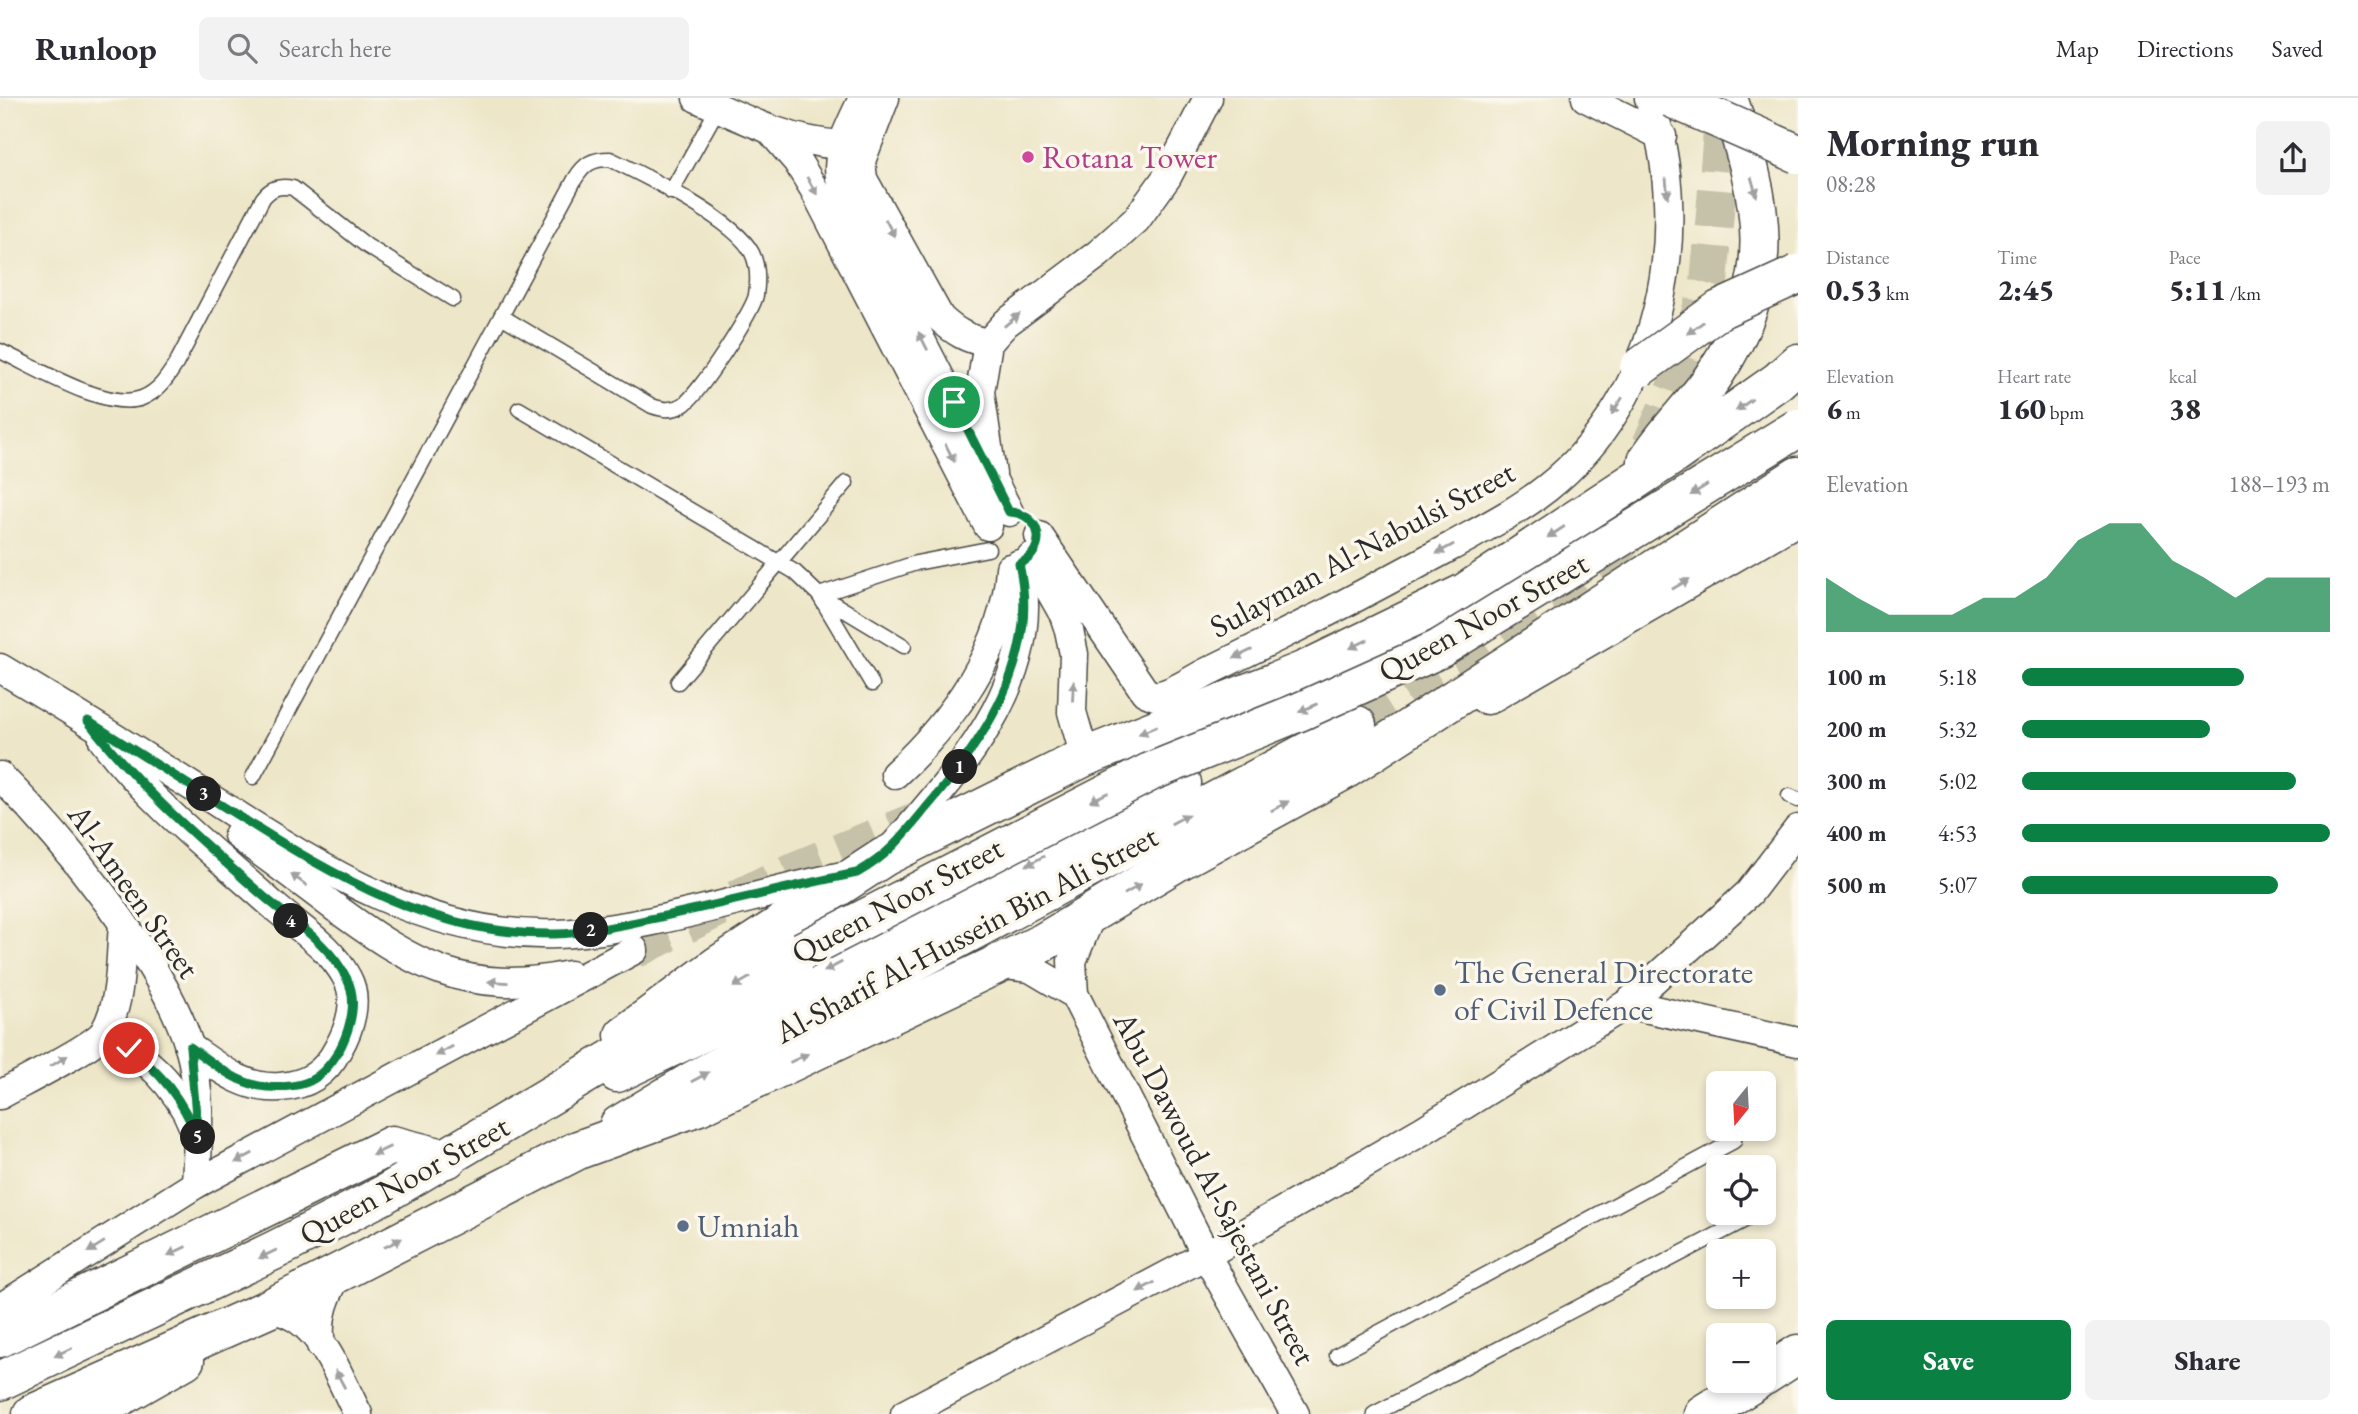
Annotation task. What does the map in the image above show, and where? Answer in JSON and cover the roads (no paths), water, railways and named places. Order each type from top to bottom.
[{"type":"main road","points":[[1671,98],[1798,154]]},
{"type":"main road","points":[[1633,482],[1658,444],[1711,379],[1730,350],[1747,314],[1759,263],[1759,202],[1728,98]]},
{"type":"main road","points":[[1639,368],[1719,310],[1798,274]]},
{"type":"main road","points":[[498,1129],[717,966],[871,865],[1085,757],[1305,670],[1464,593],[1633,482],[1791,373]]},
{"type":"main road","name":"Queen Noor Street","points":[[0,1381],[273,1251],[447,1158],[694,1010],[802,951],[1150,772],[1299,712],[1439,649],[1798,428]]},
{"type":"main road","name":"Queen Noor Street","points":[[32,1414],[268,1309],[578,1150],[699,1106],[1042,943],[1343,771],[1798,477]]},
{"type":"main road","points":[[1343,771],[1536,669],[1796,517]]},
{"type":"main road","name":"Al-Sharif Al-Hussein Bin Ali Street","points":[[578,1150],[692,1081],[1357,725]]},
{"type":"main road","name":"Al-Sharif Al-Hussein Bin Ali Street","points":[[498,1129],[773,999],[1182,783]]},
{"type":"main road","points":[[0,1338],[393,1145],[447,1158]]},
{"type":"main road","points":[[90,1414],[127,1395],[268,1309]]},
{"type":"main road","points":[[1776,1368],[1798,1354]]},
{"type":"main road","points":[[1703,1414],[1737,1393]]},
{"type":"street","points":[[863,98],[841,145],[838,170],[842,186],[992,474]]},
{"type":"street","points":[[885,98],[861,161],[863,179],[940,318],[955,332],[971,340],[988,343]]},
{"type":"street","points":[[0,668],[304,857],[401,906],[451,922],[503,931],[556,934],[607,928],[871,865],[973,750],[998,707],[1023,628],[1025,602],[992,474],[980,392],[988,343],[1006,323],[1098,254],[1136,220],[1167,177],[1208,98]]},
{"type":"street","points":[[1586,98],[1661,135]]},
{"type":"street","name":"Sulayman Al-Nabulsi Street","points":[[1012,544],[1144,692],[1161,696],[1359,597],[1538,494],[1574,462],[1616,408],[1639,368],[1662,290],[1669,238],[1661,135],[1649,98]]},
{"type":"street","points":[[708,103],[771,131],[812,142],[841,145]]},
{"type":"street","points":[[771,131],[797,161],[814,189],[1012,544],[1064,615],[1074,654],[1072,712],[1085,757]]},
{"type":"street","points":[[895,774],[934,736],[978,668],[1002,619],[1009,592],[1012,544]]},
{"type":"street","points":[[0,1308],[196,1184],[634,950],[569,975],[526,983],[487,982],[417,961],[377,938],[88,721]]},
{"type":"street","points":[[88,721],[159,803],[317,941],[348,979],[352,1012],[344,1038],[329,1063],[308,1082],[298,1086],[272,1088],[248,1084],[190,1047]]},
{"type":"street","name":"Al-Ameen Street","points":[[0,776],[26,802],[87,876],[122,925],[177,1015],[190,1047],[198,1138],[196,1184]]},
{"type":"street","points":[[905,1414],[1206,1255],[1422,1131],[1627,1004],[1749,893],[1798,829]]},
{"type":"street","points":[[1074,994],[1072,961],[1092,913]]},
{"type":"street","points":[[0,1095],[104,1034],[112,1014],[119,979],[122,925]]},
{"type":"street","points":[[997,964],[1030,968],[1074,994]]},
{"type":"street","name":"Abu Dawoud Al-Sajestani Street","points":[[1074,994],[1206,1255],[1295,1414]]},
{"type":"street","points":[[1627,1004],[1798,1042]]},
{"type":"street","points":[[104,1034],[152,1065],[177,1095],[198,1138]]},
{"type":"street","points":[[321,1345],[318,1328],[324,1298],[340,1270]]},
{"type":"street","points":[[268,1309],[285,1310],[311,1328],[358,1414]]},
{"type":"lane","points":[[671,192],[708,103]]},
{"type":"lane","points":[[253,777],[582,167],[595,159],[610,159],[671,192],[739,235],[752,253],[757,275],[756,297],[747,317],[686,404],[669,410],[652,406],[502,316]]},
{"type":"lane","points":[[0,351],[92,393],[116,401],[141,398],[162,385],[176,364],[262,198],[268,192],[284,186],[293,188],[409,274],[453,299]]},
{"type":"lane","points":[[519,409],[780,561],[820,595],[904,646]]},
{"type":"lane","points":[[678,682],[846,483]]},
{"type":"lane","points":[[820,595],[916,563],[1012,544]]},
{"type":"lane","points":[[820,595],[872,684]]},
{"type":"lane","points":[[1337,1355],[1734,1142]]},
{"type":"lane","points":[[1374,1414],[1736,1225]]},
{"type":"tunnel","points":[[1651,445],[1686,363],[1709,282],[1725,98]]},
{"type":"tunnel","points":[[1357,725],[1572,591],[1608,557],[1639,520],[1690,436]]},
{"type":"tunnel","points":[[634,950],[791,872],[936,813]]},
{"type":"place","name":"Rotana Tower","points":[[1028,157]]},
{"type":"place","name":"The General Directorate of Civil Defence","points":[[1440,990]]},
{"type":"place","name":"Umniah","points":[[683,1226]]}]
